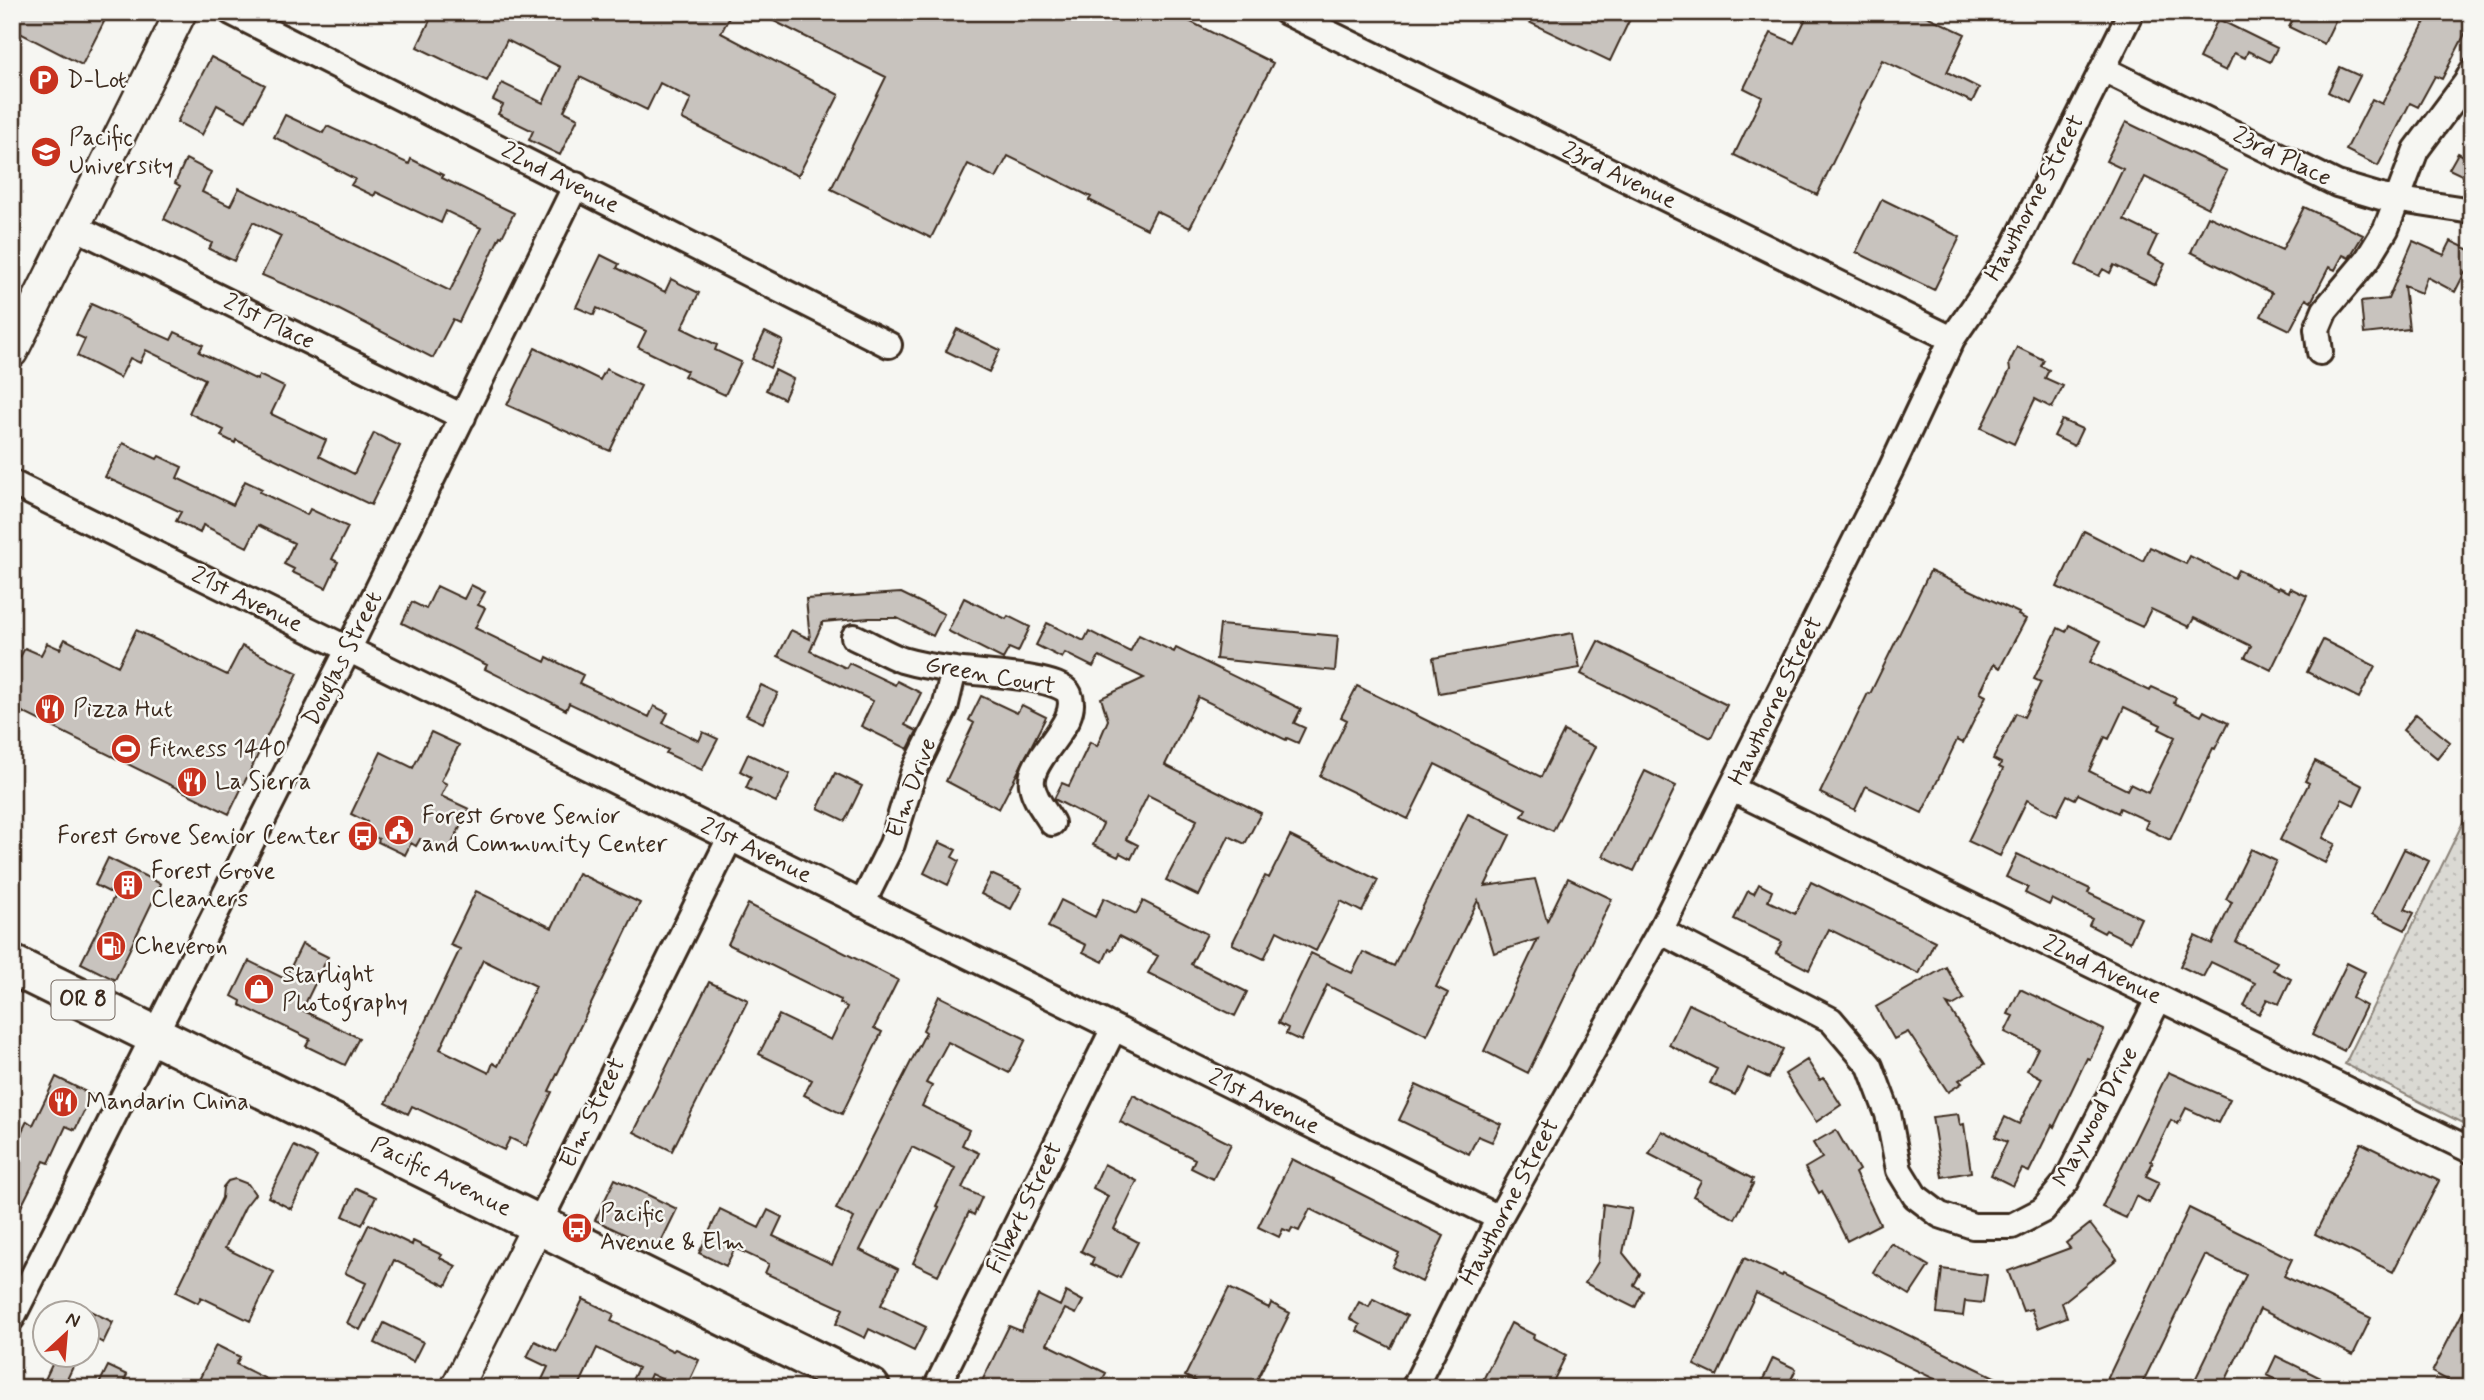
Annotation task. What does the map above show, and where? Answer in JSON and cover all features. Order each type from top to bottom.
[{"type":"main road","name":"Pacific Avenue","points":[[12,965],[870,1388]]},
{"type":"street","points":[[12,352],[180,12]]},
{"type":"street","name":"22nd Avenue","points":[[230,12],[889,345]]},
{"type":"street","name":"23rd Avenue","points":[[1286,12],[1320,20],[1952,339]]},
{"type":"street","name":"Hawthorne Street","points":[[1414,1388],[1499,1218],[1660,931],[1899,453],[1952,339],[2011,253],[2131,12]]},
{"type":"street","name":"23rd Place","points":[[2103,68],[2337,184],[2381,197],[2472,211]]},
{"type":"street","points":[[2320,352],[2318,329],[2325,310],[2367,261],[2386,229],[2416,150],[2472,72]]},
{"type":"street","name":"Douglas Street","points":[[12,1318],[348,650],[576,186]]},
{"type":"street","name":"21st Place","points":[[75,227],[463,417]]},
{"type":"street","name":"21st Avenue","points":[[12,483],[1499,1218]]},
{"type":"street","name":"Green Court","points":[[854,637],[901,659],[954,670],[1002,674],[1064,688],[1069,694],[1070,708],[1065,722],[1035,769],[1031,780],[1035,796],[1052,823]]},
{"type":"street","name":"Elm Drive","points":[[862,904],[892,844],[914,771],[944,708],[954,670]]},
{"type":"street","name":"22nd Avenue","points":[[1732,789],[2472,1152]]},
{"type":"street","name":"Elm Street","points":[[456,1388],[730,838]]},
{"type":"street","name":"Maywood Drive","points":[[1660,931],[1831,1020],[1870,1066],[1888,1114],[1899,1170],[1915,1196],[1940,1215],[1973,1226],[2012,1226],[2043,1210],[2066,1182],[2159,998]]},
{"type":"street","name":"Filbert Street","points":[[936,1388],[1114,1028]]},
{"type":"shaded area","points":[[2468,812],[2472,816],[2472,1128],[2345,1064]]},
{"type":"building","points":[[12,12],[109,12],[82,65],[12,29]]},
{"type":"building","points":[[434,12],[732,12],[721,33],[839,95],[798,176],[682,119],[691,99],[660,83],[647,110],[580,77],[564,111],[578,118],[560,155],[529,140],[533,131],[498,114],[503,105],[493,100],[502,83],[543,103],[560,67],[507,40],[487,81],[417,47]]},
{"type":"building","points":[[756,12],[1171,12],[1273,63],[1190,228],[1156,211],[1147,229],[1089,200],[1091,197],[1008,156],[996,178],[968,164],[931,238],[831,189],[886,77]]},
{"type":"building","points":[[1508,12],[1616,12],[1630,19],[1610,61]]},
{"type":"building","points":[[1809,12],[1918,12],[1965,34],[1947,72],[1979,88],[1972,102],[1882,60],[1817,195],[1734,155],[1762,97],[1744,88],[1771,33],[1794,43]]},
{"type":"building","points":[[2297,12],[2321,12],[2336,19],[2324,44],[2289,27]]},
{"type":"building","points":[[2430,12],[2472,12],[2472,15],[2442,79],[2435,76],[2418,107],[2410,103],[2378,166],[2346,150],[2372,99],[2382,104]]},
{"type":"building","points":[[2218,19],[2277,48],[2270,62],[2248,51],[2245,58],[2234,53],[2226,71],[2199,58]]},
{"type":"building","points":[[211,57],[265,85],[246,121],[217,105],[202,135],[177,122]]},
{"type":"building","points":[[2340,67],[2360,76],[2347,102],[2328,92]]},
{"type":"building","points":[[285,115],[323,133],[327,126],[409,164],[411,159],[443,175],[442,178],[514,213],[502,237],[500,236],[459,322],[453,319],[433,358],[320,300],[262,275],[281,236],[253,222],[234,261],[209,249],[212,243],[164,219],[180,186],[175,183],[186,159],[211,172],[202,192],[230,206],[239,188],[450,291],[481,228],[446,211],[441,223],[376,192],[374,196],[351,185],[355,179],[274,137]]},
{"type":"building","points":[[2126,122],[2227,171],[2208,208],[2145,177],[2124,220],[2157,236],[2148,255],[2165,264],[2155,285],[2114,265],[2110,273],[2103,269],[2099,276],[2076,265],[2123,169],[2106,161]]},
{"type":"building","points":[[2458,153],[2472,160],[2472,180],[2449,169]]},
{"type":"building","points":[[1882,199],[1960,237],[1934,290],[1856,252]]},
{"type":"building","points":[[2304,207],[2363,235],[2349,258],[2343,255],[2335,270],[2329,267],[2311,302],[2306,299],[2290,330],[2261,316],[2272,293],[2191,252],[2208,216],[2282,250]]},
{"type":"building","points":[[2413,241],[2444,255],[2451,241],[2472,251],[2472,275],[2465,272],[2455,292],[2427,277],[2421,293],[2404,286],[2409,329],[2364,334],[2361,302],[2388,299]]},
{"type":"building","points":[[601,255],[619,264],[617,268],[665,292],[671,279],[699,293],[682,328],[717,345],[715,350],[741,362],[725,395],[684,376],[687,371],[638,347],[646,331],[597,308],[594,315],[576,307]]},
{"type":"building","points":[[91,304],[171,340],[175,332],[203,345],[199,352],[257,380],[259,375],[284,387],[271,414],[326,440],[319,456],[354,474],[374,433],[400,446],[371,505],[236,440],[235,443],[221,436],[224,430],[189,413],[205,379],[146,350],[140,363],[130,358],[120,378],[77,356],[85,339],[76,335]]},
{"type":"building","points":[[957,329],[1000,350],[989,372],[946,351]]},
{"type":"building","points":[[765,332],[783,341],[770,368],[752,359]]},
{"type":"building","points":[[2017,347],[2044,360],[2041,366],[2049,370],[2045,378],[2063,386],[2052,408],[2035,399],[2014,444],[1981,428],[2010,370],[2009,364]]},
{"type":"building","points":[[535,348],[600,380],[606,369],[641,386],[610,451],[507,405]]},
{"type":"building","points":[[775,370],[793,379],[784,399],[766,390]]},
{"type":"building","points":[[2062,420],[2082,429],[2074,446],[2054,436]]},
{"type":"building","points":[[123,443],[182,467],[177,478],[233,505],[245,481],[262,489],[260,492],[307,515],[310,509],[348,527],[332,559],[338,562],[326,588],[292,572],[294,569],[284,564],[294,543],[258,525],[247,547],[203,525],[200,533],[176,521],[181,512],[105,477]]},
{"type":"building","points":[[2084,531],[2143,561],[2150,547],[2186,564],[2190,556],[2234,578],[2238,570],[2278,589],[2279,587],[2289,592],[2290,588],[2307,596],[2271,670],[2245,657],[2251,646],[2194,618],[2189,627],[2151,609],[2142,627],[2057,587]]},
{"type":"building","points":[[1930,571],[2019,613],[2018,615],[2026,619],[2000,668],[1994,664],[1980,693],[1986,696],[1963,743],[1957,740],[1922,813],[1866,786],[1855,810],[1820,793]]},
{"type":"building","points":[[471,585],[485,592],[478,605],[485,608],[475,628],[545,662],[547,657],[583,675],[579,683],[649,717],[654,706],[668,713],[663,723],[699,741],[703,732],[718,739],[702,770],[666,753],[668,750],[569,703],[566,710],[485,669],[487,665],[402,623],[412,602],[426,609],[437,586],[464,599]]},
{"type":"building","points":[[901,593],[944,614],[933,636],[897,618],[823,622],[810,651],[846,668],[849,663],[895,685],[897,681],[921,693],[905,725],[917,731],[908,749],[861,726],[873,701],[778,656],[791,630],[810,639],[806,599]]},
{"type":"building","points":[[964,598],[1006,619],[1008,616],[1030,627],[1018,652],[1009,648],[1003,659],[948,631]]},
{"type":"building","points":[[1047,623],[1084,641],[1089,631],[1130,652],[1139,635],[1174,652],[1176,648],[1301,709],[1294,723],[1305,728],[1298,743],[1287,738],[1286,740],[1198,697],[1165,765],[1261,813],[1245,844],[1229,836],[1199,896],[1166,880],[1197,820],[1148,795],[1126,839],[1138,845],[1131,859],[1120,853],[1118,857],[1093,845],[1103,824],[1054,799],[1062,783],[1069,786],[1090,742],[1097,746],[1108,720],[1101,698],[1144,678],[1099,656],[1093,667],[1065,653],[1062,658],[1036,645]]},
{"type":"building","points":[[1220,625],[1338,636],[1335,671],[1216,659]]},
{"type":"building","points":[[2069,625],[2101,641],[2090,662],[2150,691],[2152,687],[2176,698],[2174,703],[2201,716],[2204,711],[2228,723],[2215,749],[2213,748],[2170,840],[2145,828],[2148,821],[2120,808],[2118,813],[2078,794],[2075,799],[2067,795],[2057,815],[2027,800],[2000,856],[1968,841],[2003,769],[1999,767],[2001,763],[1993,759],[2016,713],[2024,717],[2041,682],[2034,679],[2058,628],[2066,632]],"holes":[[[2124,707],[2161,725],[2159,729],[2175,737],[2148,793],[2130,784],[2127,790],[2089,771],[2105,737],[2109,739]]]},
{"type":"building","points":[[136,630],[227,675],[242,646],[298,673],[229,814],[12,707],[12,656],[19,659],[25,648],[41,655],[47,643],[60,649],[65,639],[118,666]]},
{"type":"building","points":[[1573,633],[1580,668],[1439,693],[1433,658]]},
{"type":"building","points":[[2323,640],[2375,666],[2359,698],[2307,672]]},
{"type":"building","points":[[1598,641],[1727,705],[1711,738],[1581,674]]},
{"type":"building","points":[[761,685],[778,693],[763,723],[746,715]]},
{"type":"building","points":[[1357,686],[1541,777],[1564,731],[1595,747],[1553,831],[1522,816],[1526,809],[1435,764],[1408,819],[1320,776],[1347,720],[1341,717]]},
{"type":"building","points":[[981,696],[1017,713],[1022,705],[1046,717],[999,809],[946,781],[974,723],[969,720]]},
{"type":"building","points":[[2416,714],[2450,742],[2437,758],[2403,730]]},
{"type":"building","points":[[431,732],[459,745],[441,781],[447,784],[441,796],[469,809],[448,852],[420,839],[416,846],[411,843],[405,855],[378,842],[379,839],[363,831],[367,822],[351,814],[381,752],[413,768]]},
{"type":"building","points":[[748,754],[790,774],[776,802],[746,788],[751,777],[740,771]]},
{"type":"building","points":[[2315,761],[2363,786],[2354,805],[2342,799],[2323,838],[2335,844],[2325,863],[2280,840],[2309,783],[2305,781]]},
{"type":"building","points":[[1645,771],[1676,786],[1634,871],[1603,856]]},
{"type":"building","points":[[835,773],[862,786],[845,821],[818,808]]},
{"type":"building","points":[[1468,814],[1510,835],[1485,886],[1535,879],[1547,921],[1568,878],[1612,899],[1528,1073],[1484,1051],[1538,939],[1494,953],[1478,900],[1436,987],[1448,993],[1427,1035],[1327,985],[1301,1041],[1286,1034],[1288,1028],[1278,1023],[1311,953],[1352,973],[1363,952],[1394,966]]},
{"type":"building","points":[[1290,836],[1378,880],[1362,912],[1341,901],[1316,951],[1277,931],[1264,959],[1232,944],[1265,876],[1269,878]]},
{"type":"building","points":[[939,842],[956,850],[952,857],[959,861],[948,885],[924,873]]},
{"type":"building","points":[[2251,849],[2276,861],[2236,942],[2277,962],[2273,970],[2291,979],[2279,1004],[2267,999],[2259,1014],[2244,1006],[2255,983],[2211,962],[2203,977],[2180,966],[2195,936],[2212,944],[2232,902],[2226,899]]},
{"type":"building","points":[[2404,849],[2429,861],[2405,909],[2414,913],[2405,930],[2372,914]]},
{"type":"building","points":[[2017,854],[2090,889],[2088,893],[2141,918],[2130,942],[2089,925],[2092,919],[2052,899],[2049,905],[2025,893],[2028,887],[2006,877]]},
{"type":"building","points":[[108,858],[161,884],[115,980],[81,963],[115,895],[95,885]]},
{"type":"building","points":[[578,873],[640,903],[549,1091],[552,1092],[526,1146],[510,1138],[504,1150],[412,1106],[408,1114],[386,1103],[460,949],[450,945],[476,891],[552,928]],"holes":[[[483,960],[536,986],[498,1066],[493,1063],[489,1073],[440,1049]]]},
{"type":"building","points":[[991,874],[1022,888],[1011,909],[981,894]]},
{"type":"building","points":[[1811,882],[1935,941],[1919,974],[1829,929],[1809,970],[1776,953],[1782,942],[1734,919],[1748,891],[1754,894],[1759,884],[1772,891],[1768,901],[1795,914]]},
{"type":"building","points":[[1104,898],[1136,914],[1143,901],[1207,934],[1191,964],[1247,992],[1235,1016],[1148,973],[1158,956],[1119,936],[1103,962],[1083,952],[1086,945],[1048,927],[1061,900],[1095,917]]},
{"type":"building","points":[[748,904],[898,980],[874,1028],[882,1032],[842,1114],[804,1095],[812,1080],[759,1054],[779,1015],[831,1040],[847,1007],[840,1003],[841,1000],[728,944]]},
{"type":"building","points":[[302,944],[328,957],[302,1010],[359,1038],[345,1065],[306,1046],[310,1039],[240,1005],[241,1001],[232,996],[249,961],[285,979]]},
{"type":"building","points":[[2347,963],[2365,972],[2352,998],[2366,1006],[2344,1051],[2312,1035]]},
{"type":"building","points":[[1946,967],[1964,999],[1952,1006],[1947,1004],[1985,1064],[1959,1080],[1962,1083],[1948,1092],[1908,1032],[1894,1039],[1876,1007]]},
{"type":"building","points":[[709,982],[748,1000],[672,1151],[634,1132]]},
{"type":"building","points":[[2020,989],[2104,1030],[2029,1172],[2022,1169],[2013,1186],[1991,1175],[2007,1142],[1995,1137],[2005,1117],[2019,1124],[2042,1078],[2027,1070],[2038,1048],[2005,1032],[2013,1016],[2008,1014]]},
{"type":"building","points":[[939,996],[1026,1039],[1009,1073],[948,1042],[926,1083],[932,1086],[922,1106],[969,1130],[962,1145],[979,1153],[962,1188],[982,1197],[974,1215],[969,1212],[938,1275],[913,1263],[955,1168],[912,1147],[860,1250],[898,1269],[881,1305],[926,1327],[914,1351],[869,1329],[865,1338],[836,1324],[843,1309],[765,1273],[769,1264],[735,1248],[726,1266],[699,1253],[720,1209],[759,1228],[768,1210],[782,1217],[773,1236],[832,1264],[854,1218],[836,1209],[926,1032],[923,1030]]},
{"type":"building","points":[[1689,1004],[1783,1049],[1769,1078],[1748,1068],[1735,1095],[1710,1083],[1717,1069],[1669,1045]]},
{"type":"building","points":[[1807,1060],[1820,1080],[1824,1078],[1841,1105],[1816,1122],[1785,1074]]},
{"type":"building","points":[[2168,1072],[2230,1099],[2218,1123],[2186,1108],[2178,1124],[2171,1120],[2146,1176],[2159,1182],[2149,1203],[2136,1196],[2126,1218],[2102,1207]]},
{"type":"building","points":[[56,1077],[92,1095],[75,1130],[66,1126],[49,1163],[44,1161],[12,1225],[12,1151],[27,1121],[33,1125]]},
{"type":"building","points":[[1416,1085],[1501,1124],[1492,1142],[1478,1136],[1469,1154],[1399,1120]]},
{"type":"building","points":[[1133,1095],[1231,1144],[1213,1179],[1191,1168],[1195,1159],[1120,1122]]},
{"type":"building","points":[[1958,1114],[1960,1125],[1964,1124],[1971,1172],[1942,1177],[1932,1117]]},
{"type":"building","points":[[1836,1130],[1859,1170],[1855,1173],[1880,1224],[1847,1241],[1822,1191],[1819,1193],[1805,1168],[1822,1158],[1813,1143]]},
{"type":"building","points":[[1662,1131],[1753,1179],[1735,1219],[1693,1196],[1701,1181],[1649,1154]]},
{"type":"building","points":[[2361,1143],[2439,1181],[2393,1272],[2315,1234]]},
{"type":"building","points":[[294,1146],[317,1157],[291,1209],[268,1197]]},
{"type":"building","points":[[1292,1159],[1444,1236],[1422,1282],[1392,1267],[1399,1253],[1310,1209],[1299,1231],[1292,1228],[1290,1232],[1283,1229],[1279,1237],[1258,1227]]},
{"type":"building","points":[[1104,1164],[1137,1181],[1114,1229],[1138,1242],[1120,1278],[1091,1264],[1094,1258],[1081,1251],[1108,1196],[1093,1188]]},
{"type":"building","points":[[235,1179],[248,1184],[255,1194],[245,1207],[225,1248],[274,1272],[250,1321],[201,1297],[198,1303],[176,1292],[222,1198],[223,1187],[228,1181]]},
{"type":"building","points":[[615,1179],[677,1209],[657,1250],[595,1220]]},
{"type":"building","points":[[356,1188],[376,1197],[362,1225],[343,1216]]},
{"type":"building","points":[[1603,1204],[1632,1209],[1623,1253],[1640,1274],[1634,1285],[1643,1291],[1635,1308],[1585,1283],[1598,1262]]},
{"type":"building","points":[[2189,1208],[2292,1259],[2284,1276],[2371,1318],[2353,1355],[2260,1309],[2222,1388],[2191,1388],[2246,1275],[2205,1255],[2140,1388],[2103,1388]]},
{"type":"building","points":[[369,1224],[412,1245],[413,1241],[442,1255],[440,1258],[456,1266],[446,1286],[394,1260],[360,1330],[347,1323],[366,1283],[345,1273]]},
{"type":"building","points":[[2090,1224],[2117,1259],[2062,1303],[2067,1317],[2038,1328],[2031,1309],[2023,1311],[2008,1271],[2070,1248],[2066,1243]]},
{"type":"building","points":[[1891,1243],[1929,1266],[1910,1295],[1873,1272]]},
{"type":"building","points":[[1744,1258],[1782,1276],[1783,1274],[2017,1388],[1953,1388],[1756,1293],[1717,1376],[1694,1365]]},
{"type":"building","points":[[1942,1269],[1987,1275],[1983,1303],[1965,1301],[1963,1316],[1937,1313]]},
{"type":"building","points":[[1229,1288],[1269,1308],[1271,1303],[1290,1313],[1253,1388],[1209,1388],[1185,1376]]},
{"type":"building","points":[[1066,1292],[1083,1301],[1076,1314],[1065,1309],[1047,1344],[1106,1373],[1098,1388],[990,1388],[981,1383],[1009,1326],[1021,1331],[1038,1295],[1060,1306]]},
{"type":"building","points":[[2472,1294],[2472,1388],[2462,1388],[2432,1372]]},
{"type":"building","points":[[583,1299],[614,1314],[611,1321],[673,1351],[675,1349],[699,1360],[686,1388],[680,1388],[651,1374],[645,1388],[628,1388],[638,1368],[597,1348],[578,1388],[538,1388],[548,1367],[527,1357],[535,1341],[557,1352]]},
{"type":"building","points":[[1373,1299],[1407,1316],[1391,1348],[1357,1331],[1360,1325],[1350,1319],[1359,1302],[1369,1307]]},
{"type":"building","points":[[102,1317],[113,1322],[102,1342]]},
{"type":"building","points":[[384,1323],[423,1342],[413,1362],[375,1343]]},
{"type":"building","points":[[1511,1323],[1566,1355],[1550,1388],[1479,1388]]},
{"type":"building","points":[[216,1345],[240,1357],[236,1364],[284,1388],[195,1388]]},
{"type":"building","points":[[2276,1356],[2341,1388],[2293,1388],[2267,1375]]},
{"type":"building","points":[[1773,1358],[1796,1369],[1787,1388],[1759,1388]]},
{"type":"building","points":[[108,1366],[127,1375],[121,1388],[97,1388]]},
{"type":"building","points":[[50,1368],[72,1368],[63,1388],[41,1388]]},
{"type":"place","name":"D-Lot","points":[[44,80]]},
{"type":"place","name":"Pacific University","points":[[46,152]]},
{"type":"place","name":"Pizza Hut","points":[[50,709]]},
{"type":"place","name":"Fitness 1440","points":[[126,749]]},
{"type":"place","name":"La Sierra","points":[[192,782]]},
{"type":"place","name":"Forest Grove Senior and Community Center","points":[[399,830]]},
{"type":"place","name":"Forest Grove Senior Center","points":[[363,836]]},
{"type":"place","name":"Forest Grove Cleaners","points":[[128,885]]},
{"type":"place","name":"Cheveron","points":[[111,946]]},
{"type":"place","name":"Starlight Photography","points":[[259,989]]},
{"type":"place","name":"Mandarin China","points":[[63,1102]]},
{"type":"place","name":"Pacific Avenue & Elm","points":[[577,1228]]}]
